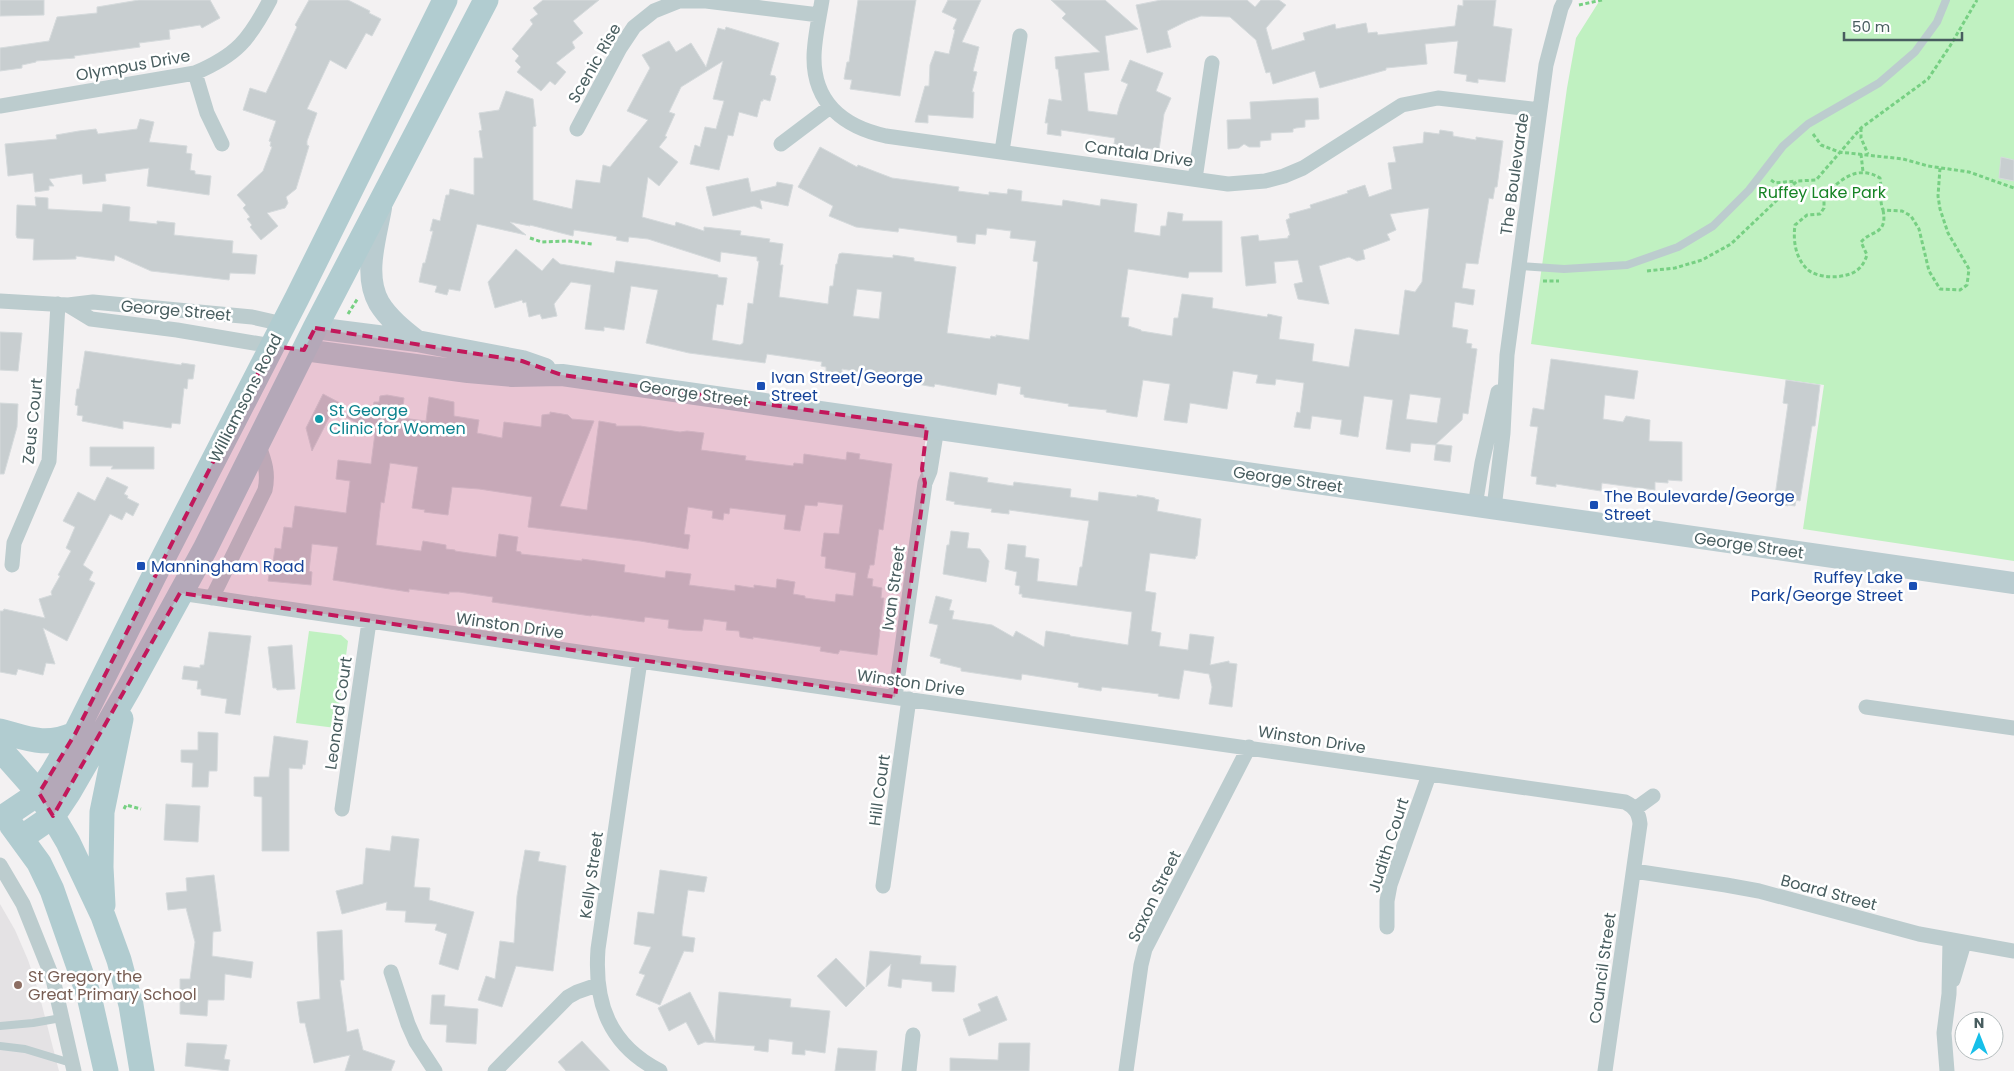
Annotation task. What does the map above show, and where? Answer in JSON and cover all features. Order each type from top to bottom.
[{"type":"main road","name":"Williamsons Road","points":[[39,793],[75,734],[445,0]]},
{"type":"main road","name":"Williamsons Road","points":[[53,816],[69,792],[129,688],[205,549],[304,350],[486,0]]},
{"type":"main road","points":[[382,201],[371,266],[372,284],[379,303],[397,325],[417,342]]},
{"type":"main road","points":[[283,324],[316,328]]},
{"type":"main road","name":"George Street","points":[[316,328],[417,342],[522,361],[562,375]]},
{"type":"main road","points":[[272,346],[304,350]]},
{"type":"main road","name":"George Street","points":[[304,350],[468,372],[512,376],[562,375],[2014,582]]},
{"type":"main road","points":[[103,916],[101,867],[103,800],[114,744],[129,688]]},
{"type":"main road","points":[[0,731],[39,742],[59,741],[75,734]]},
{"type":"main road","points":[[0,749],[39,793],[53,816],[103,916],[119,960],[131,1005],[142,1071]]},
{"type":"main road","points":[[39,793],[2,813],[39,863],[52,890],[89,996],[106,1071]]},
{"type":"main road","points":[[21,838],[53,816]]},
{"type":"street","name":"Olympus Drive","points":[[0,106],[195,73],[216,64],[235,51],[249,37],[270,0]]},
{"type":"street","name":"Cantala Drive","points":[[822,0],[815,42],[816,77],[822,94],[830,107],[854,126],[870,132],[1228,184],[1265,181],[1303,168],[1336,149],[1366,126],[1402,105],[1438,98],[1540,110]]},
{"type":"street","name":"Scenic Rise","points":[[577,128],[620,48],[634,27],[654,11],[679,1],[706,1],[819,15]]},
{"type":"street","name":"The Boulevarde","points":[[1485,507],[1503,433],[1507,355],[1546,65],[1563,4]]},
{"type":"street","points":[[1002,151],[1020,36]]},
{"type":"street","points":[[1195,179],[1212,63]]},
{"type":"street","points":[[195,73],[206,113],[222,144]]},
{"type":"street","points":[[781,144],[830,107]]},
{"type":"street","name":"George Street","points":[[0,301],[63,304],[93,302],[252,317],[283,324]]},
{"type":"street","name":"George Street","points":[[63,304],[91,319],[178,330],[272,346]]},
{"type":"street","name":"Zeus Court","points":[[12,565],[14,543],[49,461],[63,304]]},
{"type":"street","name":"Ivan Street","points":[[902,698],[925,483],[930,471],[932,428]]},
{"type":"street","name":"Williamsons Road","points":[[212,598],[265,490],[268,477],[258,443]]},
{"type":"street","name":"Winston Drive","points":[[180,593],[369,622],[1625,802],[1636,809]]},
{"type":"street","name":"Leonard Court","points":[[342,809],[369,622]]},
{"type":"street","name":"Kelly Street","points":[[640,661],[598,949],[597,985],[606,1014],[619,1039],[632,1053],[660,1071]]},
{"type":"street","name":"Hill Court","points":[[883,886],[902,698]]},
{"type":"street","points":[[1866,707],[2014,728]]},
{"type":"street","name":"Saxon Street","points":[[1126,1071],[1145,949],[1249,747]]},
{"type":"street","name":"Judith Court","points":[[1387,926],[1390,885],[1429,775]]},
{"type":"street","points":[[1634,871],[1640,824],[1636,809],[1653,796]]},
{"type":"street","points":[[0,865],[23,904],[37,936],[53,980],[74,1067]]},
{"type":"street","name":"Board Street","points":[[1634,871],[1726,885],[1919,934],[2014,951]]},
{"type":"street","name":"Council Street","points":[[1605,1071],[1634,871]]},
{"type":"street","points":[[1944,1070],[1944,1033],[1957,941]]},
{"type":"street","points":[[391,972],[416,1042],[435,1071]]},
{"type":"street","points":[[495,1071],[568,997],[597,985]]},
{"type":"street","points":[[909,1071],[913,1035]]},
{"type":"lane","points":[[1518,272],[1626,265],[1678,247],[1713,226],[1749,190],[1783,146],[1808,124],[1879,83],[1915,52],[1937,22],[1946,0]]},
{"type":"lane","points":[[0,1026],[33,1024],[61,1018]]},
{"type":"lane","points":[[0,1046],[25,1049],[74,1067]]},
{"type":"path","points":[[1563,4],[1602,0]]},
{"type":"path","points":[[1762,173],[1774,182],[1816,180],[1861,128],[1928,78],[1950,46],[1977,0]]},
{"type":"path","points":[[1808,124],[1822,145],[1839,152],[1903,159],[1940,168],[1969,172],[2014,188]]},
{"type":"path","points":[[1861,128],[1861,138],[1869,155]]},
{"type":"path","points":[[1861,154],[1863,172]]},
{"type":"path","points":[[1883,210],[1902,211],[1911,216],[1919,229],[1929,270],[1940,289],[1960,290],[1967,285],[1969,269],[1960,257],[1948,233],[1940,209],[1938,196],[1940,168]]},
{"type":"path","points":[[1853,172],[1872,173],[1880,178],[1882,186],[1880,203],[1883,210],[1885,219],[1879,230],[1861,242],[1867,255],[1865,262],[1856,271],[1839,277],[1819,275],[1807,269],[1793,243],[1795,225],[1807,215],[1820,214],[1824,208],[1824,196],[1838,182],[1853,172]]},
{"type":"path","points":[[1639,272],[1675,268],[1702,260],[1732,244],[1797,182]]},
{"type":"path","points":[[530,238],[542,242],[568,241],[592,244]]},
{"type":"path","points":[[1518,272],[1552,282],[1562,281]]},
{"type":"path","points":[[341,311],[348,314],[361,292]]},
{"type":"path","points":[[121,813],[126,805],[141,809]]},
{"type":"highlighted area","points":[[315,328],[522,361],[562,375],[927,427],[922,469],[925,483],[895,697],[180,593],[53,816],[39,793],[75,734],[272,346],[304,350]]},
{"type":"shaded area","name":"St Gregory the Great Primary School","points":[[0,904],[15,930],[28,960],[38,990],[59,1071],[0,1071]]},
{"type":"green space","name":"Ruffey Lake Park","points":[[1600,0],[2014,0],[2014,561],[1803,529],[1824,385],[1531,344],[1567,88],[1576,38]]},
{"type":"green space","points":[[309,631],[341,635],[348,641],[336,728],[296,723]]},
{"type":"building","points":[[0,0],[44,0],[44,15],[0,16]]},
{"type":"building","points":[[139,0],[210,0],[220,18],[202,28],[200,25],[169,30],[170,39],[139,43],[140,47],[74,56],[75,58],[36,61],[22,65],[22,68],[0,71],[0,48],[49,41],[57,17],[97,13],[97,7]]},
{"type":"building","points":[[309,0],[348,0],[381,19],[372,36],[366,33],[346,69],[330,60],[307,109],[317,113],[307,141],[309,146],[296,189],[286,197],[288,203],[285,208],[267,213],[278,226],[261,240],[250,227],[252,225],[247,219],[250,217],[243,208],[246,205],[237,195],[263,171],[272,147],[269,141],[276,121],[243,110],[250,88],[266,93],[297,27],[295,25]]},
{"type":"building","points":[[543,0],[599,0],[573,21],[583,33],[572,42],[575,48],[556,63],[566,72],[555,85],[550,81],[541,91],[517,72],[521,67],[515,61],[519,56],[512,49],[533,24],[530,20],[538,14],[533,8]]},
{"type":"building","points":[[858,0],[916,0],[900,96],[850,89],[852,80],[844,79],[847,62],[849,62]]},
{"type":"building","points":[[948,0],[981,0],[962,42],[979,47],[973,71],[977,72],[972,92],[974,92],[973,118],[928,115],[928,123],[915,122],[925,86],[929,86],[930,65],[935,51],[949,54],[955,30],[953,29],[957,19],[942,12]]},
{"type":"building","points":[[1051,0],[1105,0],[1138,29],[1105,36],[1109,70],[1084,73],[1088,111],[1117,115],[1128,84],[1121,81],[1130,60],[1163,73],[1156,91],[1171,98],[1164,114],[1159,150],[1114,144],[1115,138],[1061,130],[1061,136],[1047,134],[1048,123],[1045,123],[1049,99],[1062,101],[1055,57],[1100,52],[1062,18],[1066,14]]},
{"type":"building","points":[[1161,0],[1247,0],[1255,7],[1261,0],[1279,0],[1286,5],[1266,28],[1272,50],[1305,40],[1303,33],[1335,24],[1336,29],[1366,23],[1368,33],[1377,32],[1378,35],[1455,26],[1458,5],[1463,6],[1463,0],[1496,0],[1493,26],[1512,29],[1505,82],[1478,79],[1478,83],[1466,81],[1467,75],[1454,73],[1458,41],[1425,44],[1427,64],[1386,68],[1386,70],[1320,88],[1315,71],[1273,84],[1270,72],[1266,73],[1256,40],[1230,17],[1201,16],[1187,21],[1167,31],[1171,47],[1147,53],[1136,5]]},
{"type":"building","points":[[726,27],[779,43],[770,75],[775,76],[776,79],[770,101],[763,99],[761,101],[757,117],[739,112],[733,136],[728,135],[719,170],[690,164],[695,145],[700,147],[705,127],[716,129],[724,101],[713,99],[723,61],[681,87],[669,112],[675,114],[665,136],[667,137],[659,147],[678,162],[659,186],[648,177],[642,217],[675,226],[676,222],[704,231],[704,227],[741,231],[740,235],[770,239],[769,242],[783,244],[780,265],[783,265],[779,297],[828,304],[830,286],[833,286],[836,264],[839,254],[842,253],[893,258],[893,255],[914,258],[914,261],[956,267],[947,333],[990,339],[991,336],[996,337],[996,335],[1029,340],[1038,262],[1033,261],[1036,241],[1010,238],[1011,231],[987,228],[986,235],[976,234],[975,244],[957,242],[957,236],[899,228],[898,232],[856,227],[829,216],[833,206],[798,187],[820,147],[857,167],[858,165],[892,178],[959,187],[958,191],[989,195],[989,192],[1007,194],[1008,189],[1022,191],[1021,201],[1062,206],[1063,200],[1100,206],[1101,199],[1137,204],[1134,232],[1160,236],[1161,226],[1166,226],[1168,212],[1183,214],[1182,221],[1222,221],[1222,272],[1189,272],[1188,278],[1128,269],[1121,317],[1129,318],[1128,326],[1141,331],[1172,336],[1174,318],[1178,318],[1182,294],[1213,298],[1212,308],[1267,317],[1268,314],[1282,317],[1279,339],[1314,344],[1312,361],[1349,367],[1355,329],[1399,335],[1405,290],[1415,292],[1422,282],[1429,208],[1390,214],[1396,230],[1387,234],[1390,240],[1363,250],[1365,259],[1357,261],[1349,257],[1319,266],[1329,304],[1298,299],[1294,284],[1303,282],[1298,260],[1274,262],[1276,283],[1246,286],[1241,237],[1258,235],[1259,241],[1288,238],[1290,235],[1286,220],[1290,218],[1289,214],[1311,208],[1310,205],[1348,193],[1347,191],[1365,185],[1369,197],[1392,189],[1388,163],[1396,162],[1393,147],[1423,143],[1424,132],[1439,134],[1440,130],[1453,132],[1453,136],[1476,140],[1476,137],[1503,141],[1497,187],[1495,187],[1493,199],[1489,198],[1478,264],[1466,263],[1462,288],[1475,290],[1473,305],[1455,302],[1452,327],[1468,330],[1466,343],[1472,344],[1471,348],[1477,349],[1468,414],[1463,413],[1462,420],[1436,444],[1452,446],[1450,462],[1434,460],[1436,445],[1411,443],[1410,452],[1386,449],[1393,400],[1364,396],[1358,437],[1340,434],[1342,420],[1312,416],[1310,429],[1294,427],[1297,412],[1300,413],[1304,383],[1276,379],[1275,385],[1256,383],[1258,375],[1233,371],[1227,409],[1190,403],[1187,423],[1164,420],[1170,384],[1143,380],[1137,417],[1106,412],[1107,410],[1068,406],[1069,404],[1024,397],[1024,395],[1020,394],[1021,387],[998,383],[996,395],[935,384],[934,387],[917,384],[917,382],[842,369],[842,374],[826,372],[826,367],[821,366],[822,362],[767,354],[765,363],[689,353],[646,343],[658,290],[631,286],[624,330],[604,327],[604,331],[585,329],[591,285],[571,282],[554,304],[557,316],[542,319],[540,314],[529,317],[526,302],[523,303],[522,300],[495,308],[488,282],[516,249],[542,271],[553,258],[560,264],[614,273],[616,261],[718,275],[718,277],[727,278],[723,305],[717,304],[716,308],[712,340],[740,345],[743,343],[748,303],[753,304],[759,261],[757,261],[757,257],[721,252],[720,262],[648,239],[629,237],[628,242],[616,240],[617,237],[613,236],[574,230],[573,236],[510,222],[526,235],[477,224],[460,291],[449,289],[447,295],[435,292],[437,286],[419,282],[433,231],[430,231],[433,219],[440,221],[446,195],[449,195],[450,189],[474,195],[474,158],[483,158],[479,131],[482,130],[479,113],[499,110],[506,91],[533,99],[536,126],[533,127],[533,200],[572,209],[576,180],[600,183],[603,165],[610,167],[648,120],[627,111],[650,68],[642,55],[669,41],[676,52],[691,43],[706,67],[718,28],[725,30]],"holes":[[[857,289],[882,292],[879,319],[853,316]],[[1410,394],[1441,398],[1437,423],[1406,419]]]},
{"type":"building","points":[[1318,98],[1319,119],[1305,120],[1305,127],[1293,129],[1293,132],[1271,133],[1271,140],[1260,141],[1260,147],[1249,147],[1244,144],[1239,148],[1228,149],[1227,120],[1251,119],[1250,102]]},
{"type":"building","points":[[140,119],[154,122],[149,142],[187,146],[186,153],[192,154],[190,170],[195,171],[195,174],[211,176],[209,195],[147,186],[149,168],[105,174],[106,181],[83,184],[82,174],[49,179],[54,186],[49,186],[49,190],[35,192],[33,173],[8,176],[5,144],[57,139],[56,135],[96,129],[98,134],[137,129]]},
{"type":"building","points":[[2001,157],[2014,160],[2014,181],[1999,178]]},
{"type":"building","points":[[748,178],[751,192],[776,186],[777,182],[793,185],[788,206],[760,200],[762,209],[754,206],[713,216],[706,187]]},
{"type":"building","points":[[35,197],[48,198],[48,209],[102,212],[103,204],[130,207],[129,221],[157,224],[157,221],[175,223],[174,235],[233,241],[232,253],[257,255],[255,274],[230,273],[229,280],[151,271],[115,255],[114,261],[76,256],[76,259],[33,260],[34,239],[17,238],[16,235],[17,205],[36,206]]},
{"type":"building","points":[[0,332],[22,333],[18,371],[0,370]]},
{"type":"building","points":[[85,351],[181,365],[182,363],[195,365],[193,379],[188,379],[187,389],[184,388],[180,424],[172,423],[171,428],[123,421],[123,429],[82,421],[83,416],[77,415],[78,406],[75,405]]},
{"type":"building","points":[[1551,359],[1638,371],[1634,399],[1605,395],[1603,419],[1623,422],[1626,416],[1650,420],[1649,441],[1682,442],[1682,481],[1668,480],[1668,483],[1655,482],[1655,490],[1602,483],[1601,491],[1556,484],[1556,487],[1536,484],[1537,477],[1531,476],[1538,427],[1530,426],[1533,408],[1544,410]]},
{"type":"building","points":[[1786,380],[1820,385],[1815,426],[1812,426],[1800,501],[1796,500],[1795,506],[1774,503],[1788,404],[1783,403]]},
{"type":"building","name":"St George Clinic for Women","points":[[323,394],[342,404],[335,418],[330,416],[312,451],[306,428]]},
{"type":"building","points":[[387,395],[404,398],[402,418],[426,421],[429,397],[454,402],[454,416],[479,420],[477,433],[502,438],[504,422],[541,427],[542,415],[550,414],[550,412],[568,415],[572,419],[594,421],[560,506],[587,510],[599,421],[616,424],[616,426],[640,426],[680,432],[704,433],[701,450],[746,456],[745,460],[793,466],[794,463],[803,464],[804,454],[846,460],[847,452],[860,454],[859,459],[892,464],[883,530],[879,529],[874,565],[870,565],[867,578],[873,579],[872,586],[882,588],[881,598],[884,598],[877,655],[840,650],[838,654],[820,651],[821,647],[753,637],[753,639],[740,637],[739,631],[726,630],[727,622],[704,619],[702,631],[683,630],[668,628],[669,620],[645,617],[644,622],[591,616],[492,602],[493,597],[459,592],[449,592],[449,594],[409,589],[409,592],[333,580],[338,547],[312,544],[309,571],[312,572],[311,585],[268,581],[275,548],[281,549],[284,527],[292,528],[295,506],[346,513],[350,481],[336,479],[338,460],[371,464],[375,433],[346,417],[353,404],[372,414],[374,402],[379,402],[380,396]],"holes":[[[390,463],[418,467],[412,508],[425,510],[424,512],[448,515],[452,487],[479,489],[532,497],[528,527],[688,549],[690,535],[684,534],[688,507],[713,511],[712,518],[723,520],[724,513],[729,514],[730,508],[786,515],[784,529],[800,531],[805,505],[817,506],[818,502],[843,505],[839,534],[824,533],[821,556],[826,557],[825,568],[856,573],[853,596],[836,594],[835,602],[805,598],[805,596],[793,594],[795,582],[777,579],[776,588],[754,585],[754,588],[735,585],[735,591],[689,585],[691,574],[666,571],[665,578],[624,572],[625,565],[521,554],[521,552],[516,551],[518,537],[499,534],[496,557],[455,551],[446,549],[446,545],[423,541],[421,551],[376,545],[381,502],[384,503]]]},
{"type":"building","points":[[0,403],[18,404],[17,427],[4,474],[0,474]]},
{"type":"building","points":[[90,447],[154,447],[154,469],[111,469],[113,466],[90,466]]},
{"type":"building","points":[[950,472],[988,478],[987,482],[1013,486],[1014,482],[1071,489],[1070,497],[1098,501],[1099,492],[1155,498],[1159,500],[1157,511],[1201,519],[1197,556],[1195,559],[1150,553],[1145,591],[1156,593],[1151,631],[1161,633],[1159,646],[1188,650],[1190,634],[1214,637],[1210,665],[1229,661],[1229,663],[1237,664],[1232,707],[1209,704],[1212,687],[1209,674],[1184,670],[1179,699],[1158,696],[1159,694],[1102,687],[1101,691],[1078,687],[1079,683],[1022,674],[1021,680],[961,671],[961,668],[940,663],[941,659],[930,656],[938,625],[929,623],[936,596],[952,600],[949,610],[954,611],[952,619],[992,625],[1013,637],[1016,631],[1044,647],[1046,631],[1128,645],[1132,612],[1022,597],[1022,594],[1019,594],[1020,586],[1015,585],[1017,572],[1005,569],[1008,544],[1026,546],[1025,557],[1039,559],[1037,581],[1077,586],[1089,521],[1009,510],[1009,514],[991,512],[992,509],[954,504],[955,502],[946,500]]},
{"type":"building","points":[[107,477],[128,487],[124,494],[128,496],[127,498],[139,504],[133,516],[126,512],[122,520],[110,514],[83,565],[93,572],[89,580],[95,583],[67,641],[43,628],[55,664],[46,663],[43,675],[18,669],[16,675],[0,672],[0,611],[4,609],[45,618],[39,599],[52,595],[51,592],[60,576],[58,575],[71,551],[66,548],[75,527],[63,521],[78,492],[95,501]]},
{"type":"building","points":[[951,531],[969,533],[967,548],[980,549],[989,561],[986,582],[943,574]]},
{"type":"building","points":[[209,632],[251,636],[240,715],[225,713],[227,699],[201,695],[201,689],[197,689],[198,681],[182,679],[184,666],[200,668],[200,665],[204,665]]},
{"type":"building","points":[[292,645],[295,689],[277,690],[273,688],[268,647]]},
{"type":"building","points":[[198,732],[218,733],[217,771],[209,771],[208,787],[192,787],[193,763],[181,762],[181,750],[198,750]]},
{"type":"building","points":[[274,736],[308,741],[305,765],[303,764],[302,769],[289,768],[289,851],[262,851],[262,797],[254,796],[254,777],[269,777]]},
{"type":"building","points":[[166,804],[200,806],[198,842],[164,840]]},
{"type":"building","points":[[392,836],[419,839],[414,887],[430,888],[429,900],[474,912],[458,970],[439,964],[447,934],[435,930],[437,924],[405,922],[406,911],[386,910],[387,902],[342,914],[336,891],[363,884],[366,848],[390,851]]},
{"type":"building","points":[[525,850],[540,852],[538,861],[566,866],[553,971],[516,966],[502,1007],[478,1000],[486,976],[495,979],[500,941],[514,943],[517,896]]},
{"type":"building","points":[[660,870],[707,877],[704,892],[688,890],[682,936],[695,938],[693,952],[684,951],[660,1005],[636,995],[645,975],[639,973],[651,947],[634,944],[638,912],[654,914]]},
{"type":"building","points":[[214,875],[221,931],[213,932],[212,956],[253,962],[251,978],[225,974],[224,1000],[208,1000],[207,1016],[180,1014],[180,979],[190,979],[195,942],[186,908],[168,910],[166,893],[187,891],[186,878]]},
{"type":"building","points":[[342,930],[344,980],[340,980],[347,1032],[358,1029],[363,1050],[395,1061],[391,1071],[345,1071],[350,1055],[314,1063],[305,1023],[300,1023],[297,1002],[320,999],[317,932]]},
{"type":"building","points":[[870,951],[921,956],[920,964],[956,966],[954,992],[932,991],[932,982],[902,979],[901,988],[888,986],[891,964],[866,987]]},
{"type":"building","points":[[836,958],[865,988],[846,1007],[817,976]]},
{"type":"building","points":[[690,992],[715,1041],[719,992],[791,999],[790,1007],[830,1011],[825,1053],[805,1050],[805,1055],[792,1054],[793,1042],[769,1039],[768,1052],[754,1050],[755,1046],[705,1042],[698,1045],[686,1022],[669,1031],[658,1008]]},
{"type":"building","points":[[432,995],[445,995],[444,1006],[478,1009],[476,1044],[446,1042],[447,1025],[430,1024]]},
{"type":"building","points":[[997,996],[1007,1020],[969,1036],[963,1019],[981,1011],[978,1004]]},
{"type":"building","points":[[582,1041],[610,1071],[566,1071],[558,1062]]},
{"type":"building","points":[[187,1043],[227,1045],[224,1059],[230,1060],[228,1071],[185,1066]]},
{"type":"building","points":[[999,1043],[1030,1043],[1029,1071],[950,1071],[950,1058],[998,1060]]},
{"type":"building","points":[[838,1048],[877,1051],[875,1071],[835,1071]]},
{"type":"place","name":"Ivan Street/George Street","points":[[761,386]]},
{"type":"place","name":"St George Clinic for Women","points":[[319,419]]},
{"type":"place","name":"The Boulevarde/George Street","points":[[1594,505]]},
{"type":"place","name":"Manningham Road","points":[[141,566]]},
{"type":"place","name":"Ruffey Lake Park/George Street","points":[[1913,586]]},
{"type":"place","name":"St Gregory the Great Primary School","points":[[18,985]]}]
